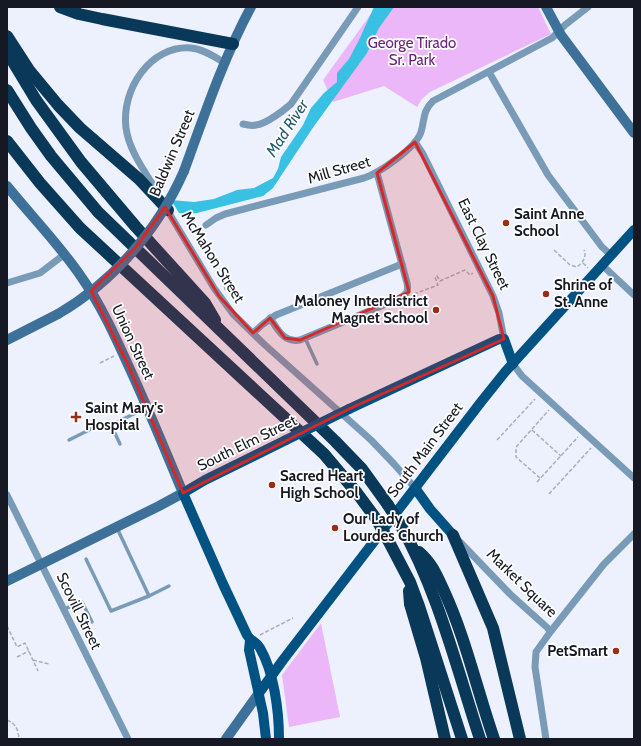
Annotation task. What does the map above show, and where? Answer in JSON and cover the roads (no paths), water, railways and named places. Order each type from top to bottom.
[{"type":"highway","points":[[60,7],[102,20],[233,44]]},
{"type":"highway","points":[[7,36],[29,70],[58,105],[80,128],[139,179],[168,210]]},
{"type":"highway","points":[[7,52],[36,100],[81,162],[149,242],[205,303],[220,330]]},
{"type":"highway","points":[[7,90],[41,143],[85,198],[116,230],[335,440],[362,470],[388,505],[413,548],[429,583],[438,606],[480,739]]},
{"type":"highway","points":[[7,141],[40,184],[80,228],[324,454],[357,493],[377,520],[410,582],[462,739]]},
{"type":"highway","points":[[453,535],[493,628],[520,739]]},
{"type":"highway","points":[[413,548],[424,556],[432,567],[449,603],[464,642],[494,739]]},
{"type":"highway","points":[[410,582],[410,604],[426,658],[445,739]]},
{"type":"main road","name":"Baldwin Street","points":[[7,340],[58,314],[91,291],[132,252],[158,219],[184,171],[225,63],[251,7]]},
{"type":"main road","points":[[546,7],[559,32],[634,133]]},
{"type":"main road","name":"Union Street","points":[[7,186],[66,254],[83,278],[100,306],[122,351],[223,584],[250,640],[249,650],[263,713],[266,739]]},
{"type":"main road","name":"South Main Street","points":[[226,739],[271,676],[481,402],[513,364],[634,230]]},
{"type":"main road","name":"East Clay Street","points":[[504,338],[508,354],[513,364]]},
{"type":"main road","name":"South Elm Street","points":[[7,581],[159,506],[205,480],[349,409],[493,341],[504,338]]},
{"type":"main road","name":"Market Square","points":[[415,488],[430,509],[453,535]]},
{"type":"main road","name":"Union Street","points":[[250,640],[260,647],[271,676],[277,713],[279,739]]},
{"type":"street","points":[[243,124],[254,126],[261,124],[291,104],[358,7]]},
{"type":"street","name":"Mill Street","points":[[206,225],[225,214],[364,178],[377,173],[390,164],[415,142],[421,132],[425,112],[431,104],[441,96],[552,38],[570,20],[588,7]]},
{"type":"street","name":"McMahon Street","points":[[225,63],[196,49],[178,49],[165,54],[151,63],[142,72],[127,101],[125,115],[128,136],[136,157],[219,296],[233,314],[366,435],[415,488]]},
{"type":"street","points":[[489,72],[548,176],[602,247],[611,256]]},
{"type":"street","name":"East Clay Street","points":[[415,142],[423,154],[497,307],[504,338]]},
{"type":"street","points":[[270,318],[286,338],[296,341],[398,299],[406,294],[408,288],[377,173]]},
{"type":"street","points":[[7,284],[40,272],[66,254]]},
{"type":"street","points":[[253,333],[270,318],[402,264]]},
{"type":"street","points":[[602,265],[634,295]]},
{"type":"street","points":[[513,364],[522,376],[634,478]]},
{"type":"street","name":"Scovill Street","points":[[7,495],[128,739]]},
{"type":"street","points":[[551,631],[608,560],[634,534]]},
{"type":"street","name":"Market Square","points":[[453,535],[497,581],[551,631],[538,649],[535,661],[546,739]]},
{"type":"lane","points":[[305,338],[317,364]]},
{"type":"lane","points":[[69,440],[101,424],[111,425],[147,407]]},
{"type":"lane","points":[[111,425],[120,444]]},
{"type":"lane","points":[[117,527],[149,596]]},
{"type":"lane","points":[[86,559],[111,611],[149,596],[169,586]]},
{"type":"lane","points":[[64,609],[82,602],[92,622]]},
{"type":"water","points":[[374,7],[394,7],[379,28],[367,53],[312,129],[273,188],[263,196],[197,213],[179,213],[171,200],[194,202],[214,199],[237,190],[254,188],[273,178],[278,169],[281,157],[303,125],[311,108],[324,93],[337,82],[337,73],[349,59]]},
{"type":"place","name":"Saint Anne School","points":[[506,223]]},
{"type":"place","name":"Shrine of St. Anne","points":[[546,294]]},
{"type":"place","name":"Maloney Interdistrict Magnet School","points":[[436,310]]},
{"type":"place","name":"Saint Mary's Hospital","points":[[76,417]]},
{"type":"place","name":"Sacred Heart High School","points":[[272,485]]},
{"type":"place","name":"Our Lady of Lourdes Church","points":[[335,528]]},
{"type":"place","name":"PetSmart","points":[[616,651]]},
{"type":"park label","name":"George Tirado Sr. Park","points":[[412,52]]},
{"type":"water label","name":"Mad River","points":[[287,128]]}]
